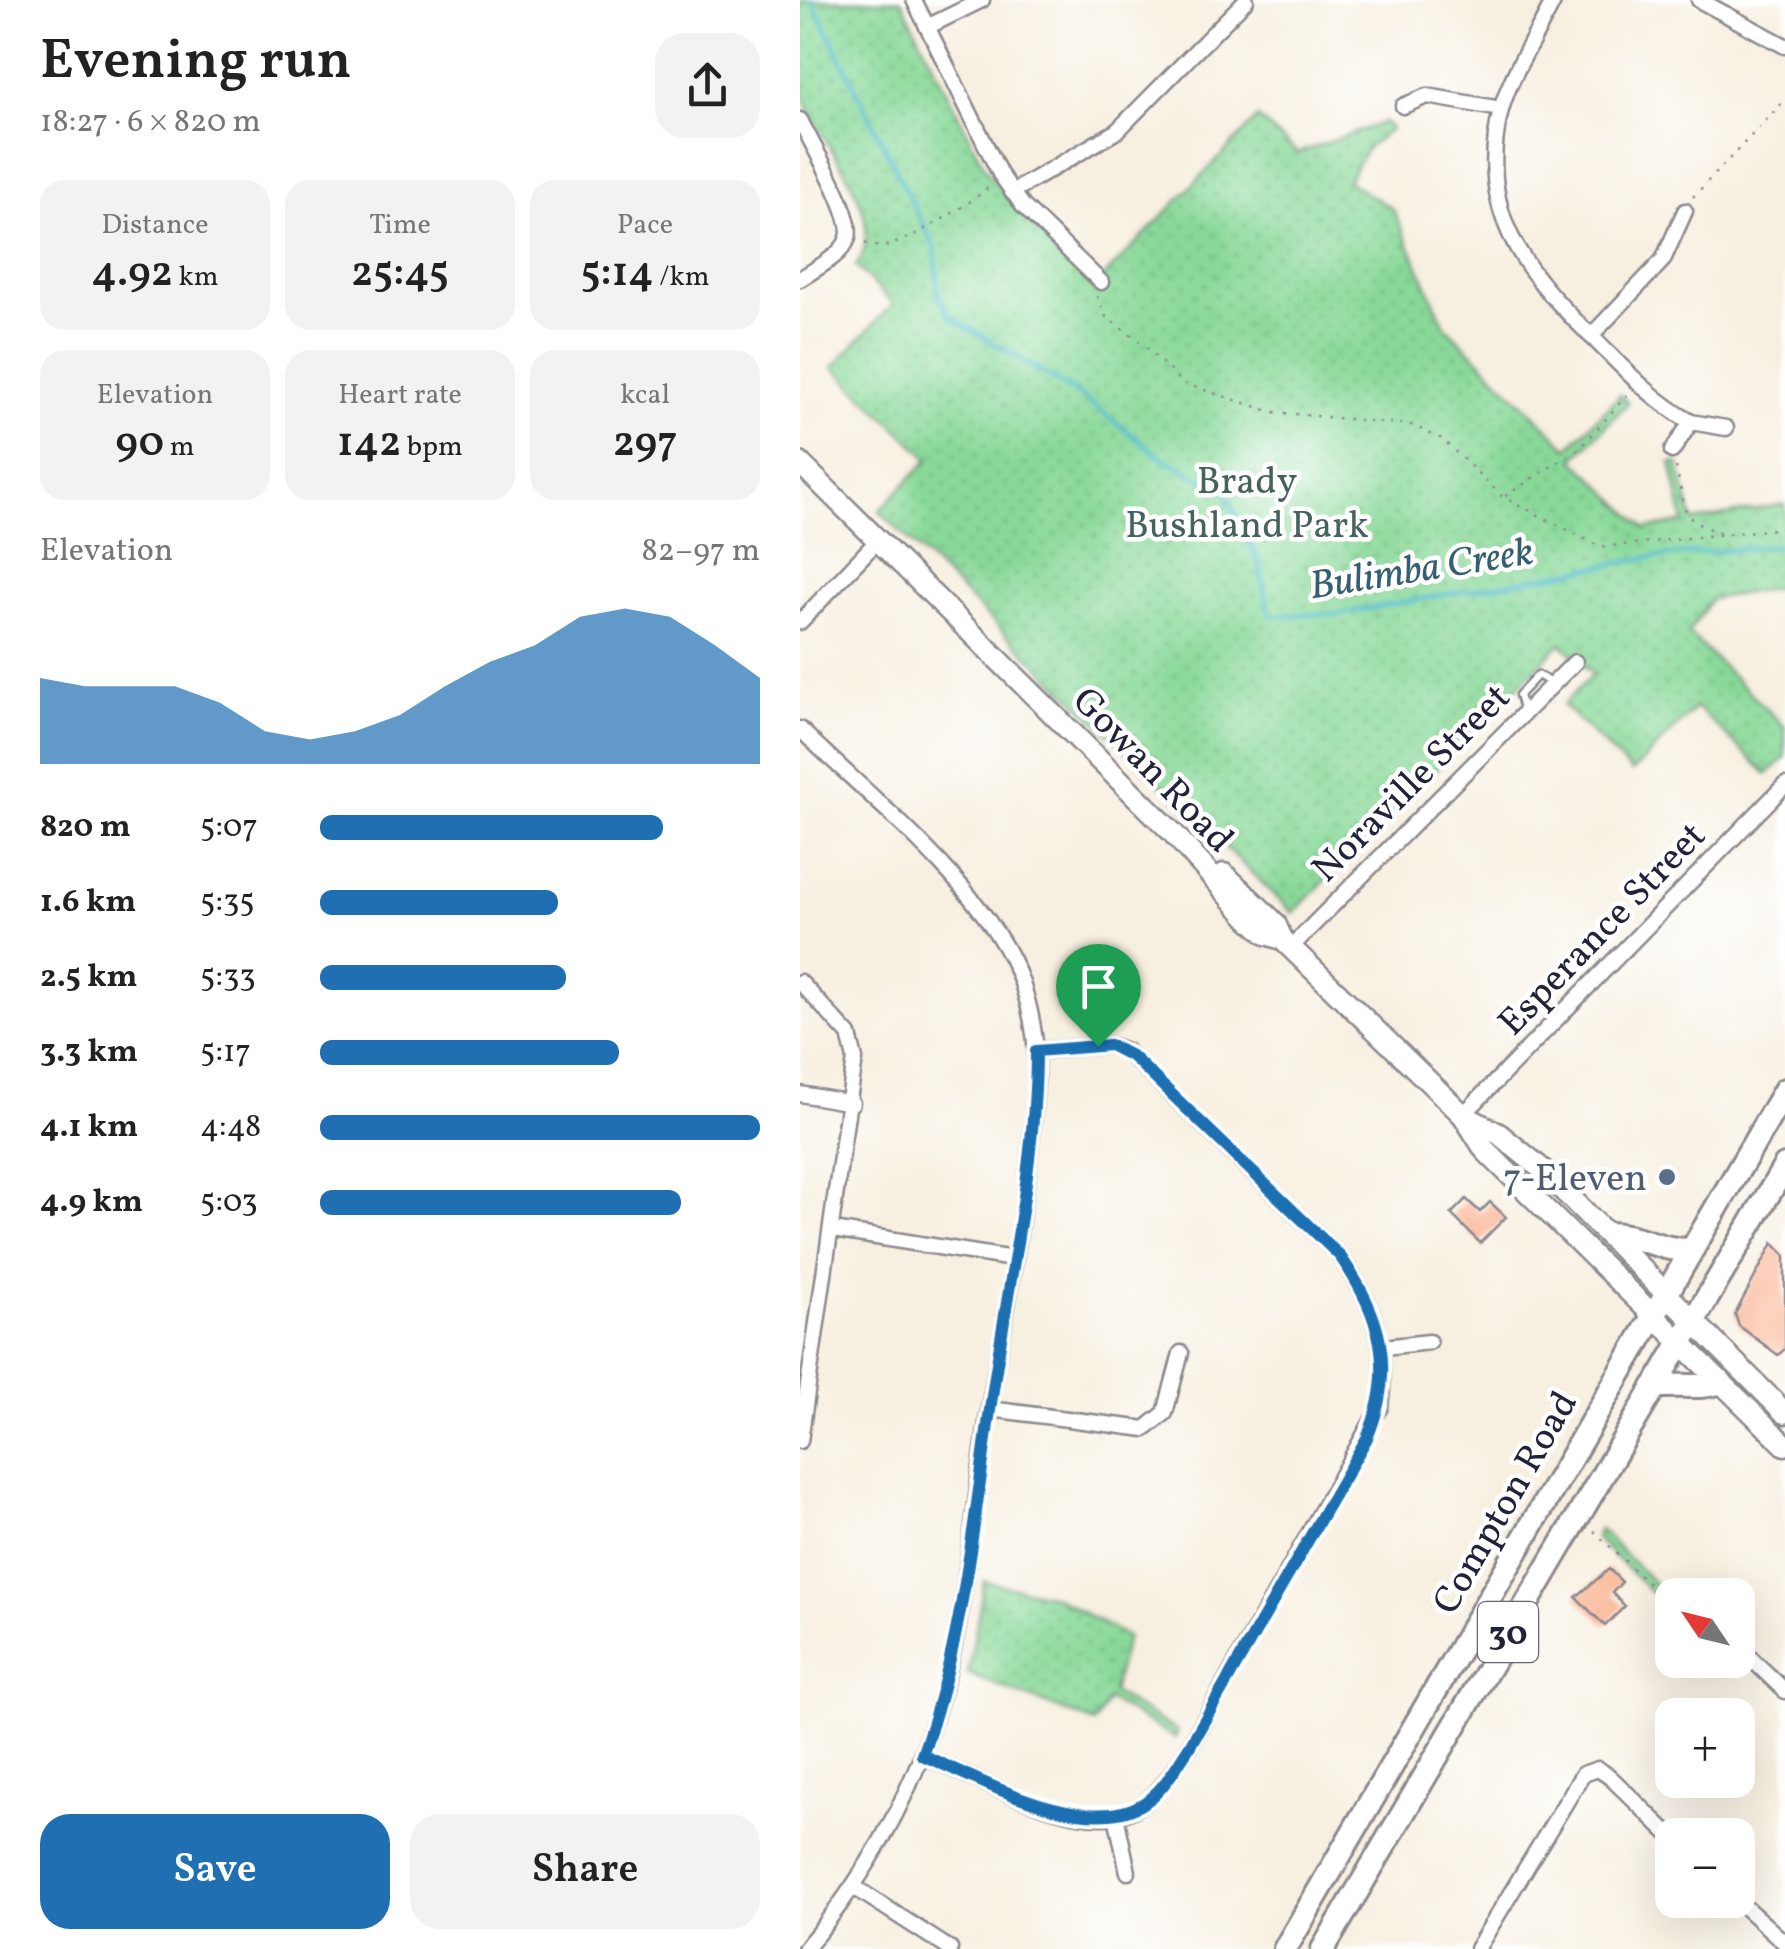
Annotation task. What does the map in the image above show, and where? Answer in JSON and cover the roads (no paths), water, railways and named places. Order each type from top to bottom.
[{"type":"main road","name":"Gowan Road","points":[[800,463],[1172,832],[1247,916],[1266,934],[1286,944],[1463,1115],[1486,1150],[1785,1445]]},
{"type":"main road","name":"Compton Road","points":[[1285,1949],[1785,1090]]},
{"type":"main road","name":"Gowan Road","points":[[1463,1115],[1498,1134],[1543,1170],[1695,1318],[1785,1413]]},
{"type":"main road","name":"Compton Road","points":[[1322,1949],[1785,1166]]},
{"type":"main road","points":[[1610,1234],[1628,1234],[1663,1248],[1691,1250]]},
{"type":"main road","points":[[1654,1388],[1679,1384],[1706,1388],[1721,1382]]},
{"type":"street","points":[[914,0],[1012,192],[1100,282]]},
{"type":"street","points":[[927,26],[982,0]]},
{"type":"street","points":[[1012,192],[1117,132],[1246,0]]},
{"type":"street","points":[[1554,0],[1502,109],[1497,178],[1502,213],[1516,251],[1540,286],[1638,385],[1691,422],[1726,428]]},
{"type":"street","points":[[1700,0],[1785,46]]},
{"type":"street","points":[[1402,106],[1427,96],[1502,109]]},
{"type":"street","points":[[800,120],[848,219],[848,239],[833,256],[800,279]]},
{"type":"street","points":[[1592,336],[1663,260],[1685,211]]},
{"type":"street","points":[[1672,451],[1691,422]]},
{"type":"street","points":[[800,622],[878,540]]},
{"type":"street","name":"Noraville Street","points":[[1286,944],[1576,662]]},
{"type":"street","points":[[800,729],[938,864],[993,926],[1021,982],[1036,1051],[1034,1105],[951,1655],[922,1755],[854,1886],[805,1949]]},
{"type":"street","name":"Esperance Street","points":[[1463,1115],[1785,786]]},
{"type":"street","points":[[800,982],[849,1035],[855,1060],[832,1230],[806,1356],[800,1441]]},
{"type":"street","points":[[922,1755],[1064,1811],[1116,1816],[1160,1790],[1188,1749],[1367,1438],[1380,1408],[1384,1348],[1362,1288],[1340,1256],[1133,1057],[1110,1045],[1036,1051]]},
{"type":"street","points":[[800,1094],[852,1103]]},
{"type":"street","points":[[832,1230],[1012,1259]]},
{"type":"street","points":[[1384,1348],[1429,1342]]},
{"type":"street","points":[[990,1409],[1145,1429],[1165,1413],[1181,1353]]},
{"type":"street","points":[[1755,1662],[1785,1691]]},
{"type":"street","points":[[1477,1949],[1565,1796],[1583,1774],[1598,1769],[1610,1776],[1655,1821]]},
{"type":"street","points":[[1116,1816],[1128,1872]]},
{"type":"street","points":[[854,1886],[950,1949]]},
{"type":"street","points":[[1755,1916],[1785,1943]]},
{"type":"waterway","name":"Bulimba Creek","points":[[812,0],[935,249],[938,293],[950,317],[1077,393],[1161,457],[1225,492],[1258,560],[1270,615],[1339,614],[1652,557],[1785,545]]},
{"type":"place","name":"7-Eleven","points":[[1667,1177]]},
{"type":"park label","name":"Brady Bushland Park","points":[[1247,502]]}]
